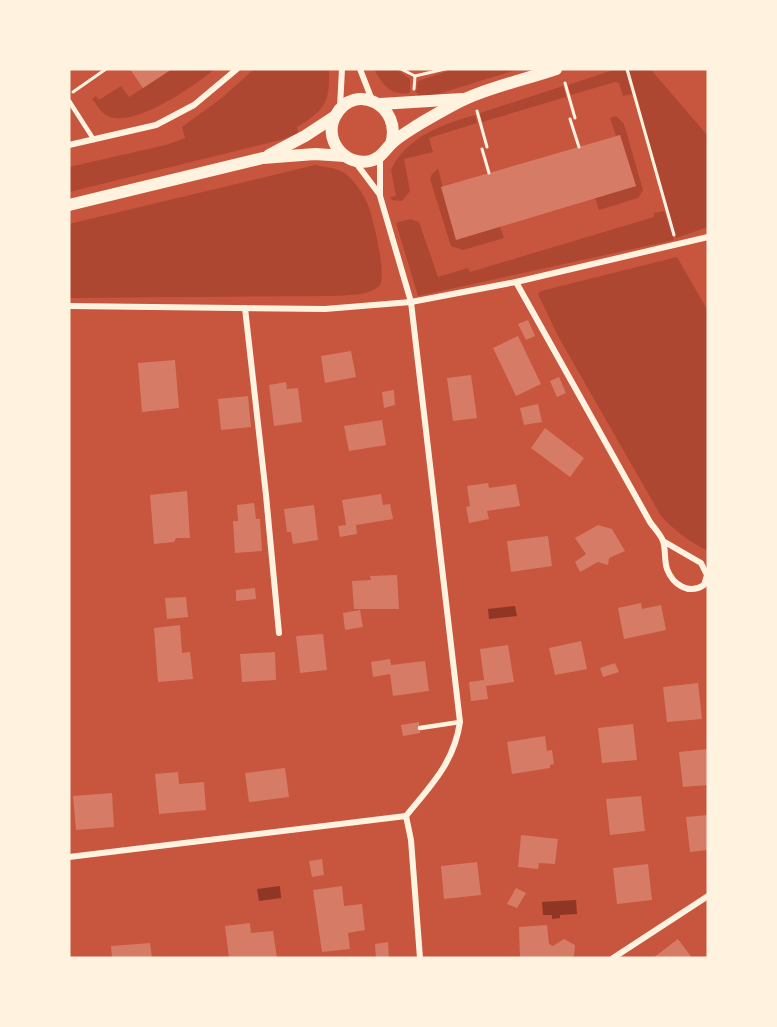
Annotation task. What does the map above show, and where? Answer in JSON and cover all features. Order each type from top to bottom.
[{"type":"main road","points":[[69,205],[262,158],[315,154],[362,162],[380,156],[391,144],[421,124],[466,99],[556,69]]},
{"type":"main road","points":[[262,158],[305,136],[354,100],[376,102],[466,99]]},
{"type":"main road","points":[[376,102],[391,118],[394,127],[391,144]]},
{"type":"main road","points":[[337,113],[332,134],[334,143],[349,158]]},
{"type":"street","points":[[69,145],[156,125],[178,115],[210,94],[237,69]]},
{"type":"street","points":[[337,113],[342,69]]},
{"type":"street","points":[[360,69],[376,102]]},
{"type":"street","points":[[69,857],[406,816],[449,761],[460,722],[411,302],[381,196],[380,156]]},
{"type":"street","points":[[349,158],[363,171],[381,196]]},
{"type":"street","points":[[69,306],[325,309],[411,302],[516,282],[679,246],[708,237]]},
{"type":"street","points":[[516,282],[650,522],[663,541],[700,563],[707,575],[704,585],[690,591],[676,581],[668,572],[663,541]]},
{"type":"street","points":[[245,308],[279,633]]},
{"type":"street","points":[[406,816],[411,840],[420,958]]},
{"type":"street","points":[[613,958],[708,896]]},
{"type":"lane","points":[[69,101],[94,140]]},
{"type":"lane","points":[[420,728],[460,722]]},
{"type":"path","points":[[400,69],[415,76],[445,69]]},
{"type":"path","points":[[627,69],[666,209],[679,246]]},
{"type":"path","points":[[69,94],[103,70]]},
{"type":"path","points":[[565,83],[575,117]]},
{"type":"path","points":[[477,111],[487,147]]},
{"type":"path","points":[[570,119],[579,147]]},
{"type":"path","points":[[482,149],[489,173]]},
{"type":"shaded area","points":[[172,69],[215,69],[164,103],[133,116],[119,118],[108,116],[92,99],[96,96],[99,100],[121,86],[129,97]]},
{"type":"shaded area","points":[[254,69],[329,69],[327,98],[314,116],[297,127],[298,133],[284,139],[69,192],[69,167],[166,145],[185,138],[182,127],[223,97]]},
{"type":"shaded area","points":[[374,69],[396,69],[410,79],[410,93],[392,91]]},
{"type":"shaded area","points":[[454,69],[519,69],[418,98],[418,93],[416,93],[418,81]]},
{"type":"shaded area","points":[[616,69],[625,69],[632,94],[623,96],[619,83],[615,82],[571,95],[568,85]]},
{"type":"shaded area","points":[[629,69],[656,69],[652,71],[708,136],[708,227],[676,238]]},
{"type":"shaded area","points":[[563,86],[566,97],[482,122],[480,113]]},
{"type":"shaded area","points":[[475,115],[477,123],[429,138],[433,152],[404,159],[410,191],[402,201],[392,200],[390,197],[396,196],[391,170],[406,149],[427,133]]},
{"type":"shaded area","points":[[616,116],[624,124],[643,190],[638,198],[599,210],[595,198],[636,186],[620,135],[616,136],[610,118]]},
{"type":"shaded area","points":[[315,165],[346,174],[359,188],[366,201],[379,247],[382,272],[379,286],[370,292],[334,296],[69,298],[69,224]]},
{"type":"shaded area","points":[[438,169],[443,187],[500,227],[504,238],[463,250],[451,246],[430,179]]},
{"type":"shaded area","points":[[664,211],[674,240],[418,296],[396,223],[410,219],[419,222],[438,277],[468,268],[470,272],[654,217],[654,213]]},
{"type":"shaded area","points":[[677,257],[708,311],[708,551],[683,536],[661,516],[558,336],[538,294],[541,291]]},
{"type":"shaded area","points":[[515,606],[517,616],[489,619],[488,609]]},
{"type":"shaded area","points":[[280,886],[281,898],[259,901],[257,889]]},
{"type":"shaded area","points":[[576,900],[577,914],[560,915],[560,918],[552,919],[552,915],[543,915],[542,902]]},
{"type":"building","points":[[130,69],[172,69],[143,88]]},
{"type":"building","points":[[620,135],[636,186],[456,240],[441,187]]},
{"type":"building","points":[[528,320],[535,336],[526,340],[518,324]]},
{"type":"building","points":[[518,336],[541,384],[516,396],[493,348]]},
{"type":"building","points":[[351,351],[356,377],[325,383],[321,356]]},
{"type":"building","points":[[175,360],[179,408],[142,412],[138,363]]},
{"type":"building","points":[[471,375],[477,418],[453,421],[447,378]]},
{"type":"building","points":[[559,377],[566,393],[557,397],[550,381]]},
{"type":"building","points":[[286,382],[287,389],[298,388],[302,422],[274,426],[269,385]]},
{"type":"building","points":[[394,390],[395,405],[384,408],[382,392]]},
{"type":"building","points":[[248,396],[251,427],[221,430],[218,399]]},
{"type":"building","points":[[538,404],[542,422],[524,425],[520,408]]},
{"type":"building","points":[[382,420],[386,445],[349,451],[344,426]]},
{"type":"building","points":[[545,428],[584,458],[570,477],[531,448]]},
{"type":"building","points":[[488,483],[489,488],[516,484],[520,506],[487,511],[489,519],[469,523],[466,507],[470,506],[467,486]]},
{"type":"building","points":[[187,491],[190,538],[176,538],[174,542],[154,544],[150,495]]},
{"type":"building","points":[[381,494],[383,505],[390,504],[393,519],[356,525],[357,534],[340,537],[338,526],[346,525],[342,500]]},
{"type":"building","points":[[254,503],[256,519],[260,519],[262,551],[235,553],[233,521],[238,521],[237,505]]},
{"type":"building","points":[[314,505],[318,540],[293,544],[291,532],[287,532],[284,509]]},
{"type":"building","points":[[598,525],[612,529],[625,551],[609,558],[608,565],[598,562],[580,572],[575,562],[586,554],[575,538]]},
{"type":"building","points":[[548,536],[552,566],[511,572],[507,541]]},
{"type":"building","points":[[397,575],[399,609],[354,609],[352,581],[371,580],[370,576]]},
{"type":"building","points":[[255,588],[256,599],[236,601],[236,590]]},
{"type":"building","points":[[186,597],[188,617],[167,619],[165,598]]},
{"type":"building","points":[[641,603],[642,609],[661,605],[666,630],[624,639],[618,608]]},
{"type":"building","points":[[360,610],[363,627],[345,630],[343,613]]},
{"type":"building","points":[[180,625],[182,653],[190,652],[193,679],[158,682],[154,628]]},
{"type":"building","points":[[323,634],[327,670],[300,673],[296,636]]},
{"type":"building","points":[[581,641],[587,669],[555,675],[549,648]]},
{"type":"building","points":[[508,645],[514,682],[486,686],[488,699],[471,701],[469,682],[484,680],[480,649]]},
{"type":"building","points":[[275,652],[276,680],[242,682],[240,654]]},
{"type":"building","points":[[390,659],[391,665],[425,661],[429,691],[393,696],[390,674],[373,677],[371,662]]},
{"type":"building","points":[[615,663],[619,672],[603,677],[600,668]]},
{"type":"building","points":[[698,683],[702,719],[667,722],[663,687]]},
{"type":"building","points":[[419,722],[420,733],[403,736],[401,725]]},
{"type":"building","points":[[633,724],[637,760],[602,763],[598,728]]},
{"type":"building","points":[[545,736],[547,751],[552,750],[554,764],[550,765],[550,768],[512,774],[507,742]]},
{"type":"building","points":[[708,749],[708,785],[683,787],[679,752]]},
{"type":"building","points":[[285,768],[289,797],[249,802],[245,773]]},
{"type":"building","points":[[178,772],[179,784],[204,782],[206,810],[159,814],[155,774]]},
{"type":"building","points":[[112,793],[114,827],[76,830],[73,796]]},
{"type":"building","points":[[641,796],[645,831],[610,835],[606,799]]},
{"type":"building","points":[[708,815],[708,850],[690,852],[686,817]]},
{"type":"building","points":[[521,835],[558,839],[555,864],[539,863],[538,869],[518,867]]},
{"type":"building","points":[[322,859],[324,875],[312,877],[309,861]]},
{"type":"building","points":[[477,862],[481,895],[444,899],[441,866]]},
{"type":"building","points":[[648,864],[652,900],[617,904],[613,868]]},
{"type":"building","points":[[342,886],[344,906],[362,904],[365,930],[348,933],[350,949],[322,952],[313,890]]},
{"type":"building","points":[[516,888],[526,893],[517,908],[507,904]]},
{"type":"building","points":[[250,923],[251,933],[273,931],[277,958],[229,958],[225,926]]},
{"type":"building","points":[[547,925],[549,944],[553,946],[564,939],[575,945],[574,956],[571,958],[520,958],[519,927]]},
{"type":"building","points":[[678,939],[692,958],[653,958]]},
{"type":"building","points":[[388,942],[389,958],[376,958],[375,944]]},
{"type":"building","points":[[150,943],[152,958],[112,958],[111,946]]}]
